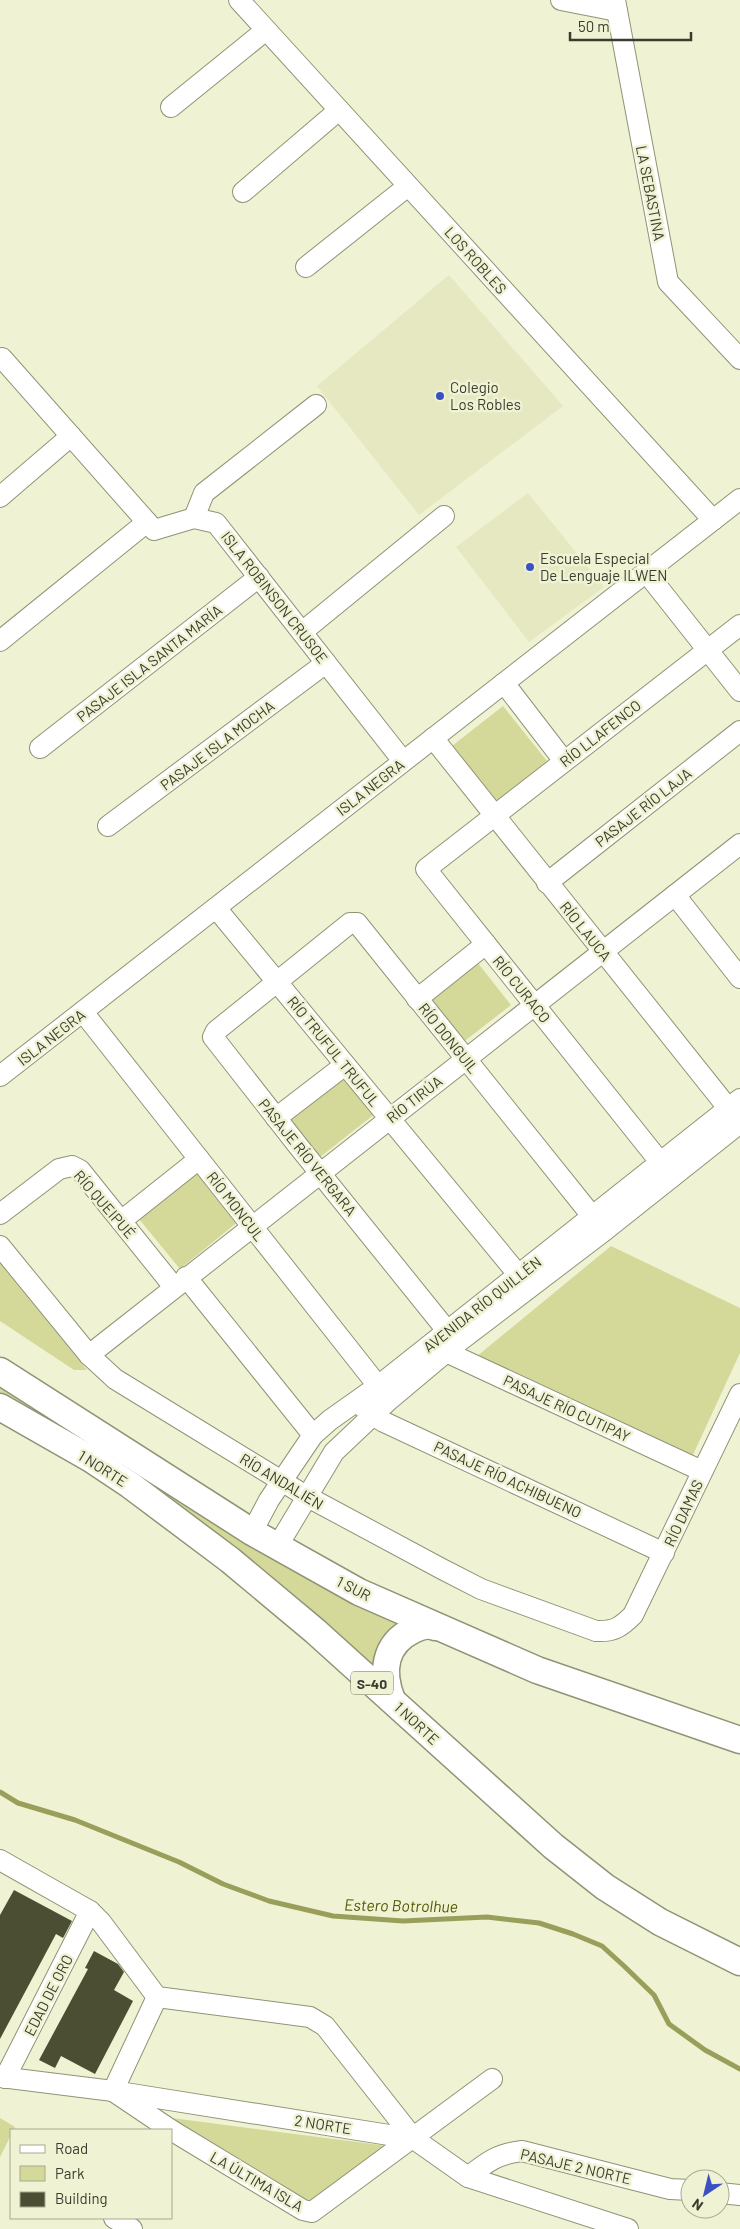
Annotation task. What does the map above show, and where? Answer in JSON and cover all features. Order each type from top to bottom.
[{"type":"main road","name":"1 SUR","points":[[0,1371],[252,1532],[360,1592],[537,1670],[740,1740]]},
{"type":"main road","name":"1 NORTE","points":[[0,1408],[91,1460],[190,1530],[293,1613],[538,1833],[605,1887],[660,1922],[740,1962]]},
{"type":"main road","points":[[392,1700],[386,1684],[385,1674],[386,1665],[393,1647],[409,1632],[430,1624],[436,1627]]},
{"type":"street","name":"LOS ROBLES","points":[[239,0],[713,520]]},
{"type":"street","points":[[561,0],[616,5]]},
{"type":"street","name":"LA SEBASTINA","points":[[616,5],[668,282],[740,359]]},
{"type":"street","points":[[171,108],[266,30]]},
{"type":"street","points":[[243,192],[339,110]]},
{"type":"street","points":[[306,267],[408,186]]},
{"type":"street","points":[[1,358],[154,530],[194,518],[204,493],[316,405]]},
{"type":"street","points":[[0,497],[71,436]]},
{"type":"street","name":"ISLA NEGRA","points":[[0,1076],[740,498]]},
{"type":"street","points":[[302,632],[444,516]]},
{"type":"street","name":"ISLA ROBINSON CRUSOE","points":[[194,518],[216,523],[404,761]]},
{"type":"street","points":[[0,641],[147,522]]},
{"type":"street","points":[[646,572],[740,691]]},
{"type":"street","name":"PASAJE ISLA SANTA MARÍA","points":[[40,748],[259,577]]},
{"type":"street","name":"RÍO LLAFENCO","points":[[494,816],[740,625]]},
{"type":"street","name":"PASAJE ISLA MOCHA","points":[[108,826],[326,663]]},
{"type":"street","points":[[504,683],[564,761]]},
{"type":"street","name":"PASAJE RÍO LAJA","points":[[547,883],[740,731]]},
{"type":"street","name":"RÍO LAUCA","points":[[433,738],[547,883],[736,1110]]},
{"type":"street","name":"RÍO CURACO","points":[[494,816],[426,869],[666,1170]]},
{"type":"street","name":"RÍO TIRÚA","points":[[89,1355],[740,844]]},
{"type":"street","points":[[675,895],[740,978]]},
{"type":"street","name":"RÍO TRUFUL TRUFUL","points":[[216,908],[523,1281]]},
{"type":"street","name":"RÍO DONGUIL","points":[[276,981],[350,924],[357,923],[598,1224]]},
{"type":"street","points":[[418,999],[486,944]]},
{"type":"street","name":"PASAJE RÍO VERGARA","points":[[276,981],[216,1031],[213,1037],[447,1342]]},
{"type":"street","name":"RÍO MONCUL","points":[[82,1012],[383,1393]]},
{"type":"street","points":[[276,1118],[345,1065]]},
{"type":"street","name":"AVENIDA RÍO QUILLÉN","points":[[252,1532],[282,1481],[313,1435],[356,1400],[383,1393],[666,1170],[736,1110]]},
{"type":"street","points":[[121,1221],[199,1160]]},
{"type":"street","name":"RÍO QUEIPUÉ","points":[[0,1214],[59,1169],[72,1166],[80,1170],[121,1221],[180,1282],[313,1435]]},
{"type":"street","name":"RÍO ANDALIÉN","points":[[0,1246],[89,1355],[115,1379],[306,1496],[481,1589],[596,1631],[608,1632],[619,1628]]},
{"type":"street","name":"PASAJE RÍO CUTIPAY","points":[[447,1342],[702,1471]]},
{"type":"street","name":"AVENIDA RÍO QUILLÉN","points":[[277,1547],[334,1452],[372,1415],[383,1393]]},
{"type":"street","name":"RÍO DAMAS","points":[[619,1628],[633,1615],[740,1394]]},
{"type":"street","name":"PASAJE RÍO ACHIBUENO","points":[[356,1400],[372,1415],[664,1553]]},
{"type":"street","points":[[0,1860],[90,1912],[101,1922],[156,1997],[310,2017],[325,2026],[414,2139],[492,2079]]},
{"type":"street","name":"EDAD DE ORO","points":[[2,2078],[90,1912]]},
{"type":"street","points":[[113,2091],[156,1997]]},
{"type":"street","name":"2 NORTE","points":[[2,2078],[113,2091],[414,2139],[468,2178],[628,2229]]},
{"type":"street","name":"LA ÚLTIMA ISLA","points":[[113,2091],[170,2129]]},
{"type":"street","name":"LA ÚLTIMA ISLA","points":[[172,2131],[303,2210],[312,2212],[414,2139]]},
{"type":"street","name":"PASAJE 2 NORTE","points":[[468,2178],[488,2161],[504,2153],[522,2151],[670,2189],[680,2190]]},
{"type":"shaded area","name":"Colegio Los Robles","points":[[449,275],[563,406],[419,515],[317,386]]},
{"type":"shaded area","name":"Escuela Especial De Lenguaje ILWEN","points":[[528,493],[604,587],[529,642],[456,547]]},
{"type":"green space","points":[[503,706],[547,761],[496,801],[452,746]]},
{"type":"green space","points":[[477,962],[511,1005],[457,1047],[424,1004]]},
{"type":"green space","points":[[345,1078],[376,1113],[315,1161],[284,1121]]},
{"type":"green space","points":[[200,1170],[240,1220],[180,1269],[139,1219]]},
{"type":"green space","points":[[611,1246],[740,1308],[740,1353],[692,1457],[476,1357]]},
{"type":"green space","points":[[0,1263],[87,1370],[74,1370],[0,1321]]},
{"type":"green space","points":[[0,1382],[406,1621],[376,1672],[264,1570],[180,1509],[0,1393]]},
{"type":"green space","points":[[0,2118],[15,2127],[10,2129],[10,2137],[0,2157]]},
{"type":"green space","points":[[172,2118],[388,2146],[306,2204]]},
{"type":"building","points":[[14,1890],[72,1921],[63,1938],[56,1934],[0,2039],[0,1915]]},
{"type":"building","points":[[94,1951],[118,1964],[124,1972],[114,1990],[133,2001],[95,2074],[61,2056],[55,2068],[39,2060],[88,1969],[85,1968]]},
{"type":"waterway","name":"Estero Botrolhue","points":[[0,1792],[18,1803],[75,1820],[179,1862],[223,1884],[269,1901],[333,1916],[403,1921],[487,1917],[539,1923],[573,1934],[602,1946],[624,1966],[654,1995],[669,2024],[705,2050],[740,2069]]},
{"type":"place","name":"Colegio Los Robles","points":[[440,396]]},
{"type":"place","name":"Escuela Especial De Lenguaje ILWEN","points":[[530,567]]}]
